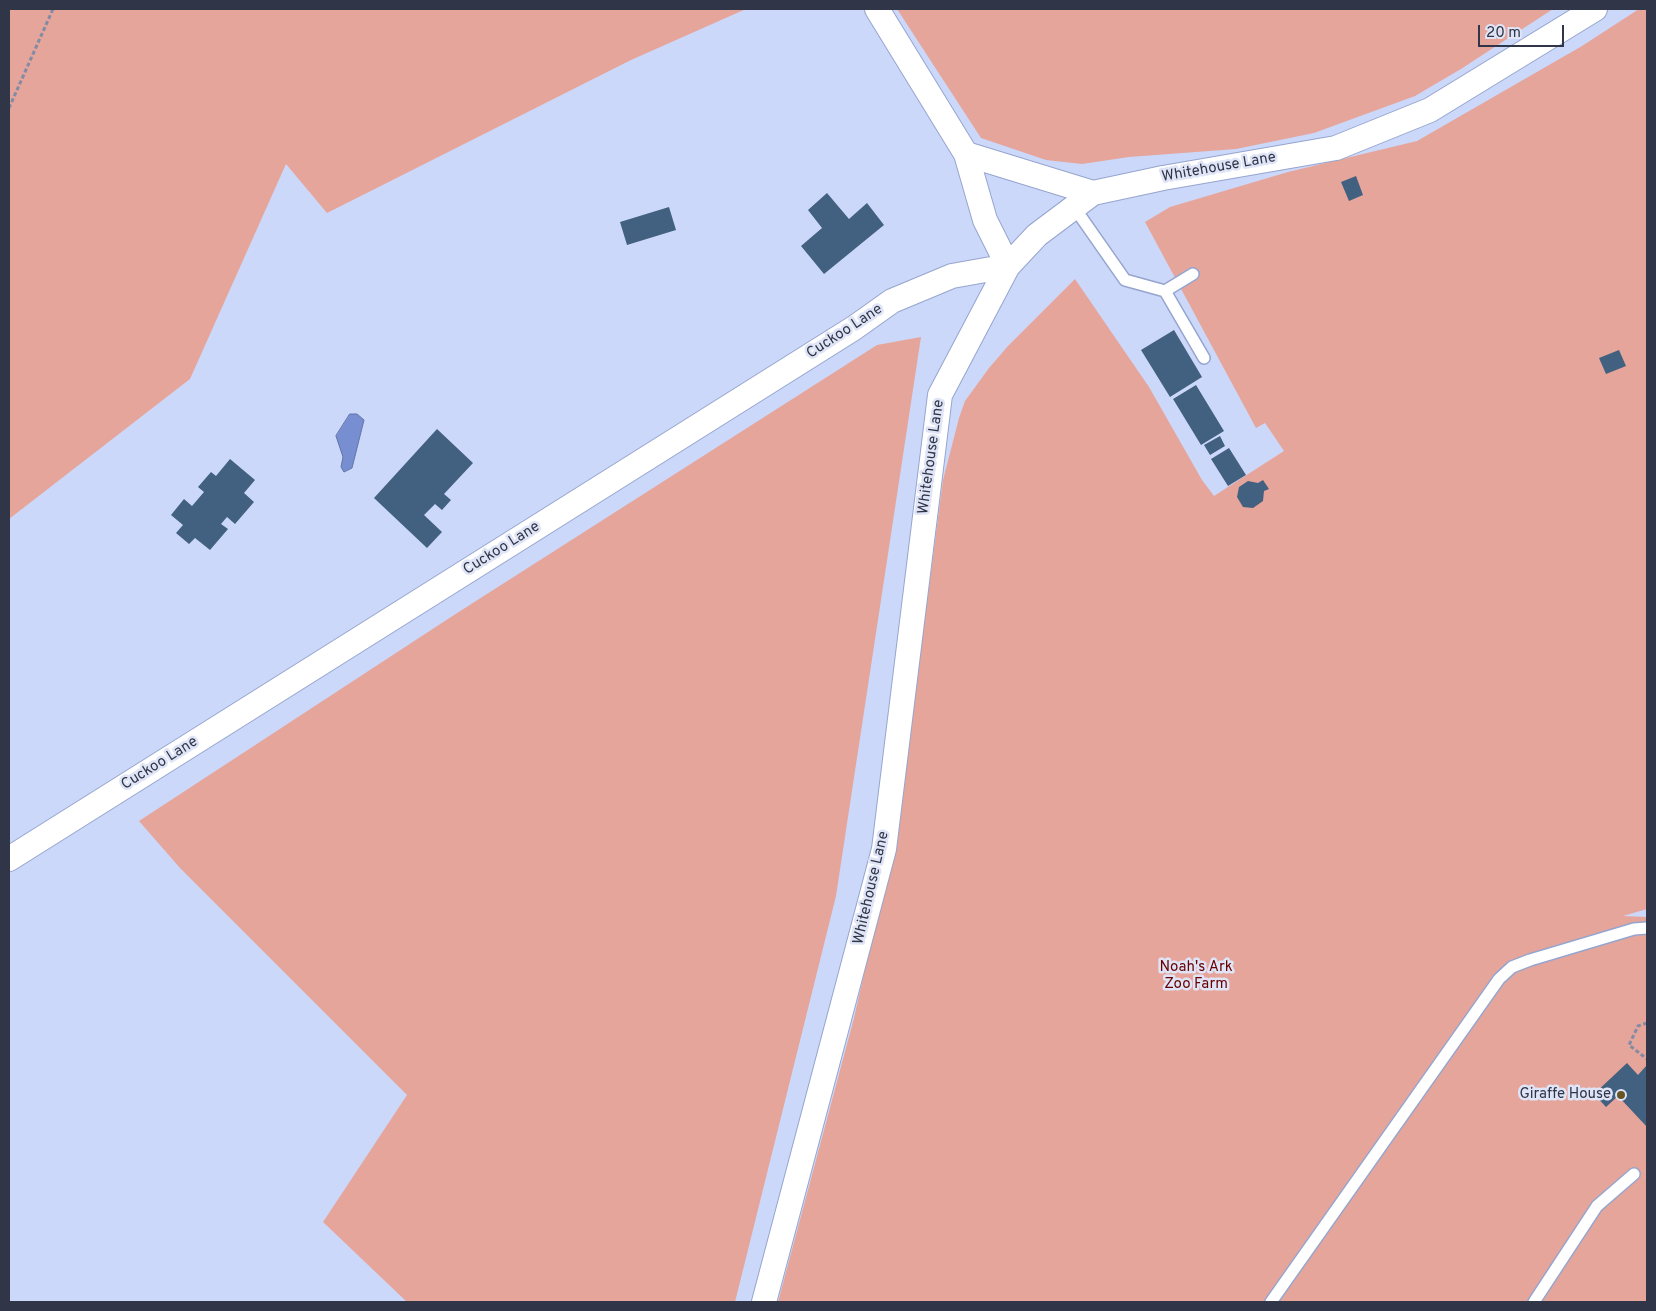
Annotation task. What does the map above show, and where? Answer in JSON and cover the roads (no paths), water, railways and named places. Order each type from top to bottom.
[{"type":"street","points":[[877,9],[966,154],[985,220],[1008,266]]},
{"type":"street","name":"Whitehouse Lane","points":[[764,1302],[884,848],[940,395],[1008,266],[1037,235],[1084,200],[1163,178],[1336,148],[1430,110],[1595,9]]},
{"type":"street","points":[[966,154],[1084,200]]},
{"type":"street","name":"Cuckoo Lane","points":[[9,859],[854,328],[892,300],[952,276],[1008,266]]},
{"type":"lane","points":[[1084,200],[1125,280],[1165,291],[1204,358]]},
{"type":"lane","points":[[1165,291],[1193,274]]},
{"type":"lane","points":[[1271,1302],[1498,979],[1512,967],[1530,960],[1634,929],[1647,928]]},
{"type":"lane","points":[[1534,1302],[1597,1206],[1634,1174]]},
{"type":"water","points":[[350,414],[357,414],[364,420],[352,468],[344,472],[341,467],[343,457],[336,436]]},
{"type":"place","name":"Giraffe House","points":[[1621,1095]]},
{"type":"park label","name":"Noah's Ark Zoo Farm","points":[[1196,976]]}]
